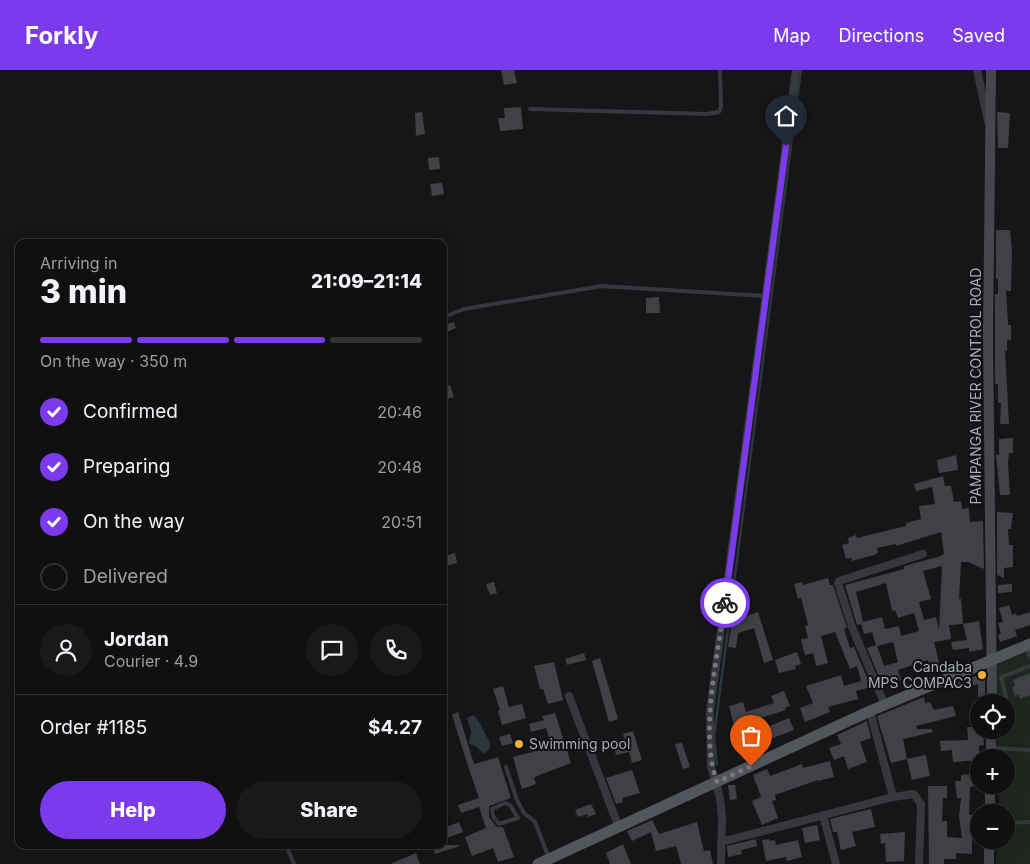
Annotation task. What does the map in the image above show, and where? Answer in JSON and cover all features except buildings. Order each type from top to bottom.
[{"type":"main road","name":"PAMPANGA RIVER CONTROL ROAD","points":[[991,70],[988,346],[992,662],[997,678],[994,694]]},
{"type":"main road","points":[[538,864],[557,859],[619,828],[870,711],[1029,649]]},
{"type":"main road","points":[[989,849],[989,864]]},
{"type":"street","points":[[721,864],[722,817],[717,782],[711,767],[710,711],[796,70]]},
{"type":"street","points":[[977,70],[991,130]]},
{"type":"street","points":[[885,705],[852,627],[838,584],[839,581],[923,554]]},
{"type":"street","points":[[569,696],[619,828]]},
{"type":"street","points":[[870,711],[893,797]]},
{"type":"street","points":[[721,842],[893,797],[914,794],[921,804],[919,864]]},
{"type":"street","points":[[823,815],[836,864]]},
{"type":"lane","points":[[530,109],[707,114],[719,112],[721,107],[720,70]]},
{"type":"lane","points":[[447,316],[464,308],[602,286],[767,296]]},
{"type":"lane","points":[[1005,694],[997,678],[1030,666]]},
{"type":"lane","points":[[1015,751],[1030,750]]},
{"type":"lane","points":[[506,767],[517,800],[528,817],[535,822],[557,859]]},
{"type":"lane","points":[[518,818],[510,805],[505,803],[492,809],[493,816],[499,824],[528,817]]},
{"type":"lane","points":[[1015,823],[1030,822]]},
{"type":"lane","points":[[288,849],[294,864]]},
{"type":"shaded area","points":[[1030,647],[1030,864],[996,864],[997,849],[1015,849],[1015,804],[999,804],[998,794],[1015,794],[1015,749],[997,749],[997,739],[1015,739],[1015,694],[996,694],[994,662]]},
{"type":"shaded area","points":[[473,715],[490,742],[490,748],[484,754],[475,746],[469,744],[471,731],[467,718]]},
{"type":"waterway","points":[[717,765],[714,736],[801,70]]},
{"type":"way so far","points":[[725,603],[710,711],[711,767],[717,782],[751,766]]},
{"type":"place","name":"Candaba MPS COMPAC3","points":[[982,675]]},
{"type":"place","name":"Swimming pool","points":[[519,744]]},
{"type":"route","points":[[725,603],[786,146]]}]
